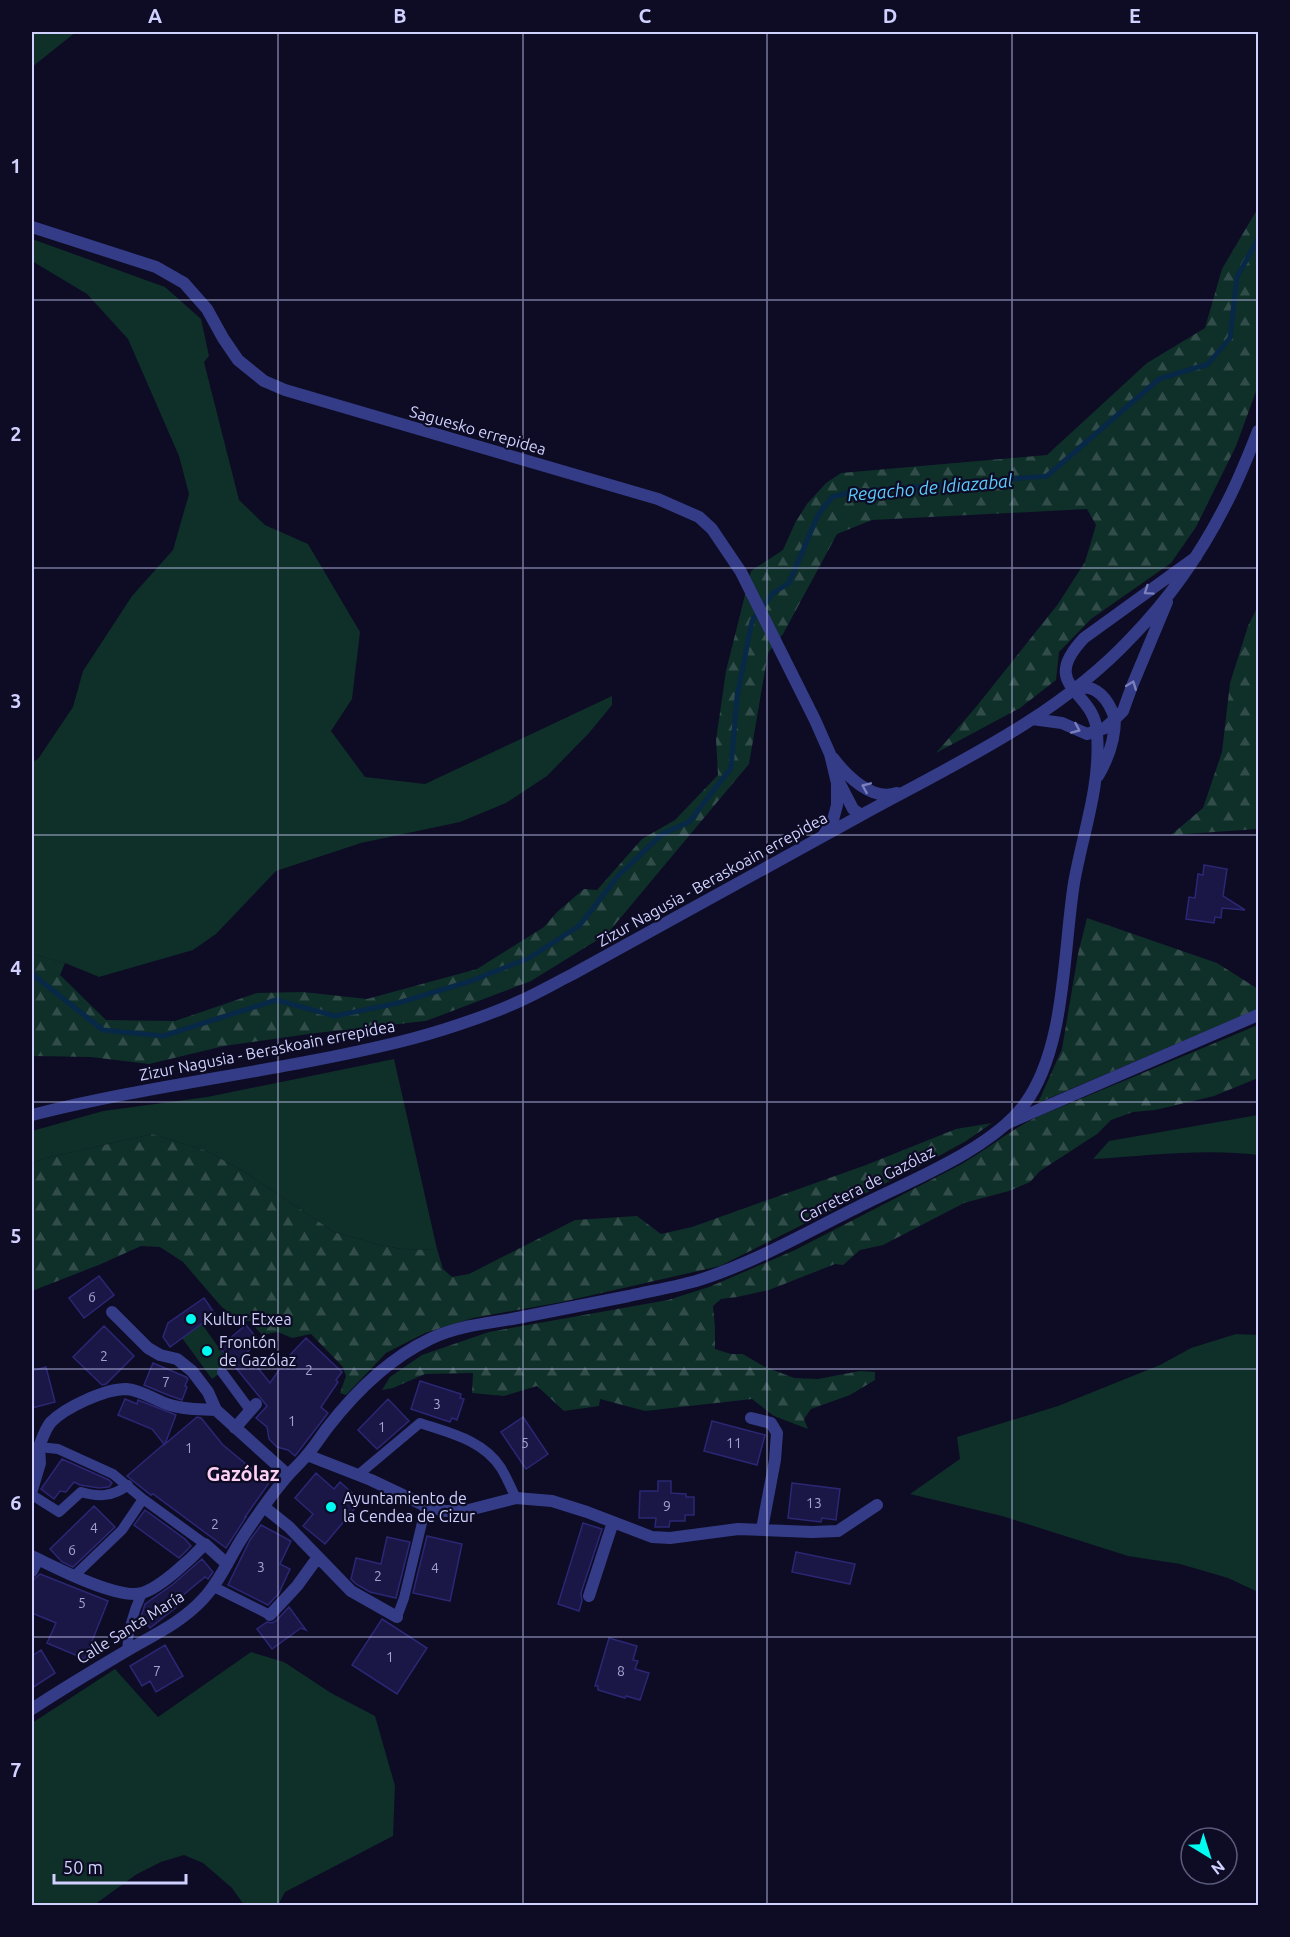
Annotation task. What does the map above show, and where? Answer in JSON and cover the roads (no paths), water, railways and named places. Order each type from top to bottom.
[{"type":"street","name":"Saguesko errepidea","points":[[32,227],[156,267],[184,283],[207,309],[238,360],[264,381],[285,390],[658,499],[699,517],[712,529],[741,572],[830,754]]},
{"type":"street","name":"Zizur Nagusia - Beraskoain errepidea","points":[[32,1115],[117,1095],[401,1042],[518,1002],[564,979],[999,740],[1074,690],[1129,640],[1171,593],[1196,558],[1226,506],[1258,431]]},
{"type":"street","points":[[1097,777],[1095,719],[1074,690],[1065,669],[1066,660],[1084,638],[1196,558]]},
{"type":"street","points":[[1032,719],[1062,723],[1087,734],[1105,728],[1123,711],[1171,593]]},
{"type":"street","points":[[1074,690],[1084,687],[1092,688],[1105,697],[1115,718],[1115,730],[1105,763],[1097,777]]},
{"type":"street","points":[[822,837],[833,820],[837,805],[835,776],[830,754]]},
{"type":"street","points":[[830,754],[845,774],[858,784],[890,795],[913,787]]},
{"type":"street","points":[[835,776],[853,809],[861,815]]},
{"type":"street","name":"Carretera de Gazólaz","points":[[389,1363],[432,1337],[468,1326],[561,1310],[696,1281],[791,1241],[959,1156],[991,1137],[1008,1123],[1023,1107],[1036,1086],[1052,1043],[1073,892],[1097,777]]},
{"type":"street","points":[[1008,1123],[1258,1015]]},
{"type":"street","points":[[112,1312],[148,1348],[160,1355],[177,1359],[192,1371],[208,1392],[216,1410],[288,1475]]},
{"type":"street","name":"Calle Santa María","points":[[32,1709],[180,1620],[200,1603],[214,1587],[244,1534],[288,1475],[353,1397],[389,1363]]},
{"type":"street","points":[[222,1372],[253,1407],[235,1428]]},
{"type":"street","points":[[128,1485],[120,1491],[98,1497],[81,1492],[59,1512],[32,1492],[40,1463],[35,1448],[49,1424],[64,1412],[88,1399],[126,1389],[171,1406],[216,1410]]},
{"type":"street","points":[[751,1418],[771,1424],[777,1432],[776,1460],[762,1529]]},
{"type":"street","points":[[357,1475],[420,1423],[465,1438],[486,1451],[501,1468],[516,1498]]},
{"type":"street","points":[[35,1448],[58,1449],[113,1473],[177,1525],[189,1531],[227,1564]]},
{"type":"street","points":[[307,1455],[426,1506],[445,1511],[465,1511],[516,1498],[552,1502],[652,1537],[670,1538],[738,1529],[838,1531],[877,1505]]},
{"type":"street","points":[[74,1576],[122,1530],[144,1499]]},
{"type":"street","points":[[264,1507],[289,1527],[351,1592],[397,1617],[404,1598],[426,1506]]},
{"type":"street","points":[[589,1596],[613,1522]]},
{"type":"street","points":[[32,1571],[35,1557],[74,1576],[107,1588],[128,1593],[142,1593],[181,1568],[205,1544]]},
{"type":"street","points":[[214,1587],[270,1615],[297,1586],[318,1557]]},
{"type":"street","points":[[127,1651],[131,1619],[142,1593]]},
{"type":"waterway","name":"Regacho de Idiazabal","points":[[32,974],[103,1030],[163,1036],[276,1000],[335,1016],[398,1003],[471,981],[529,958],[579,926],[618,876],[662,834],[689,822],[731,768],[737,697],[752,621],[773,593],[789,583],[818,515],[832,497],[852,492],[1047,476],[1159,379],[1208,364],[1230,338],[1237,277],[1258,239]]},
{"type":"place","name":"Kultur Etxea","points":[[191,1319]]},
{"type":"place","name":"Frontón de Gazólaz","points":[[207,1351]]},
{"type":"place","name":"Ayuntamiento de la Cendea de Cizur","points":[[331,1507]]},
{"type":"district","name":"Gazólaz","points":[[243,1473]]}]
